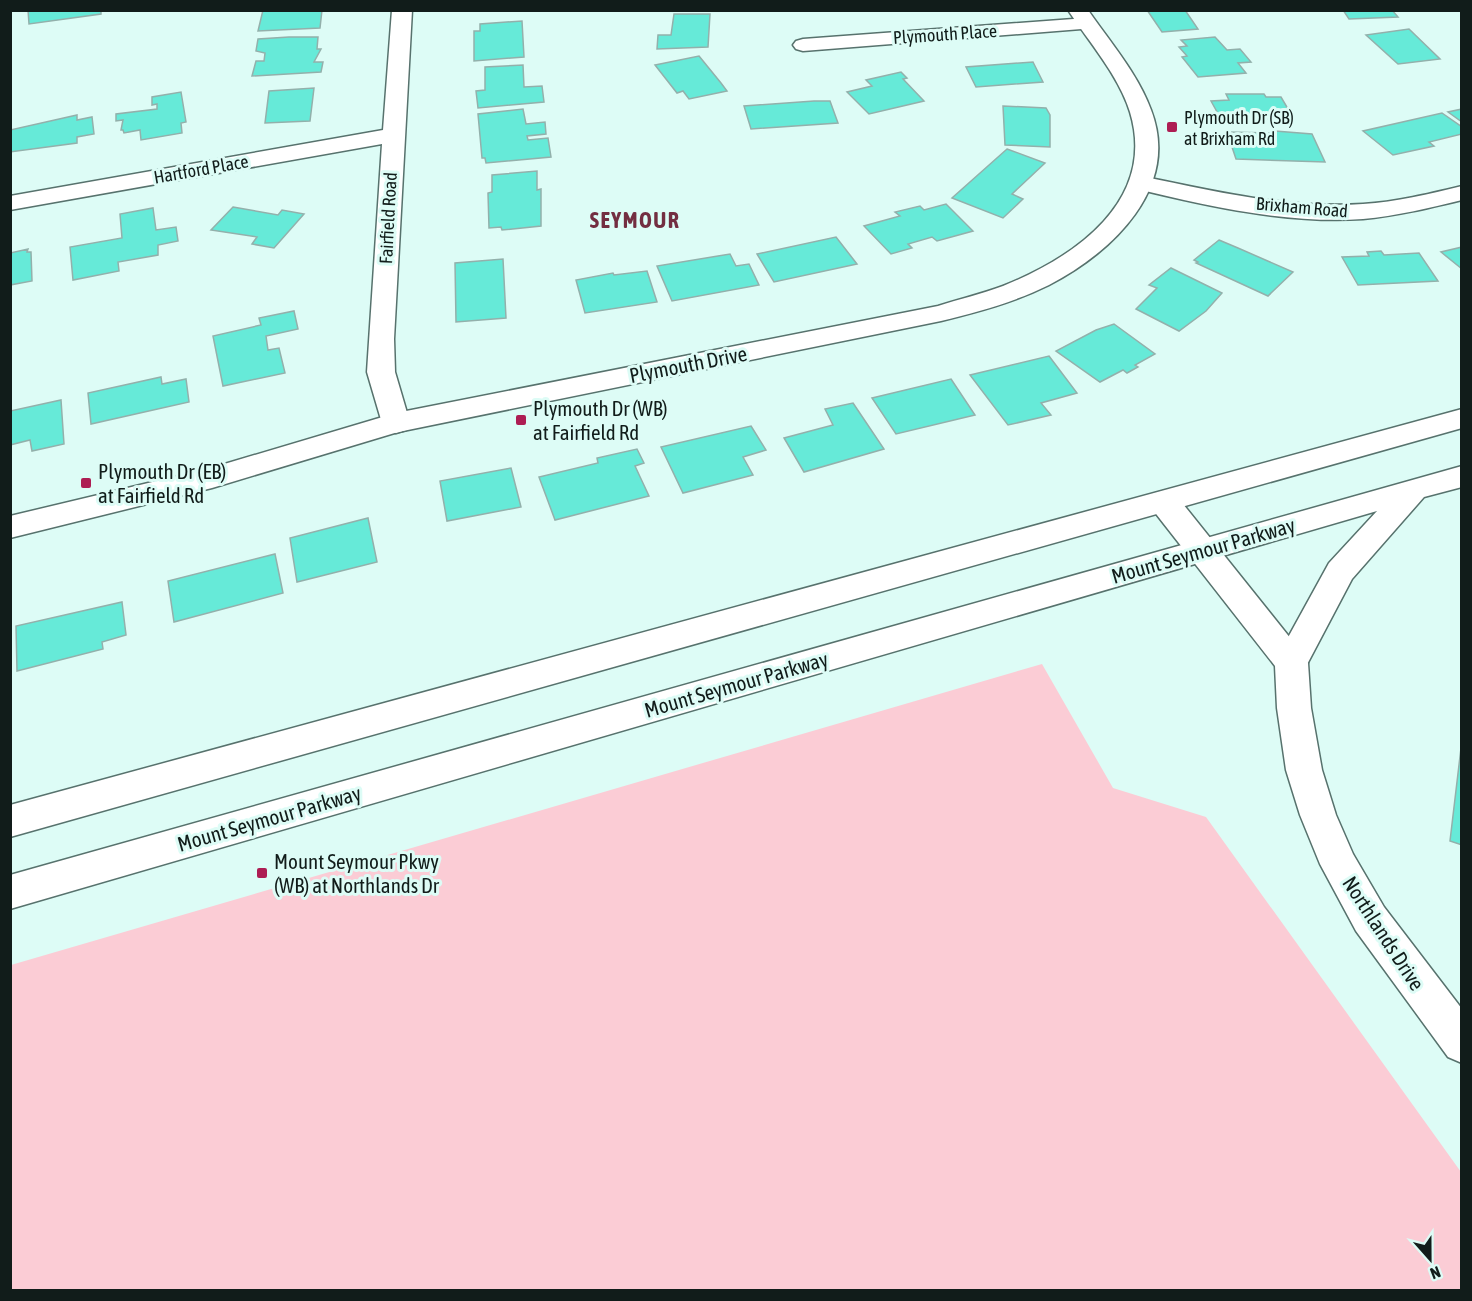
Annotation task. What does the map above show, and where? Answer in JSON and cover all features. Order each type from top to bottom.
[{"type":"street","name":"Fairfield Road","points":[[396,423],[381,372],[381,361],[392,135],[402,10]]},
{"type":"street","name":"Plymouth Place","points":[[803,45],[1082,17]]},
{"type":"street","name":"Plymouth Drive","points":[[10,527],[212,478],[396,423],[596,381],[861,332],[941,314],[1012,291],[1055,272],[1092,247],[1123,216],[1142,183],[1147,143],[1141,112],[1133,95],[1082,17]]},
{"type":"street","name":"Hartford Place","points":[[10,202],[392,135]]},
{"type":"street","name":"Brixham Road","points":[[1142,183],[1278,208],[1315,211],[1389,208],[1461,193]]},
{"type":"street","points":[[10,821],[1461,418]]},
{"type":"street","name":"Mount Seymour Parkway","points":[[10,892],[1461,476]]},
{"type":"street","points":[[1164,502],[1291,663],[1340,571],[1413,491]]},
{"type":"street","name":"Northlands Drive","points":[[1291,663],[1294,708],[1304,770],[1318,815],[1339,864],[1370,919],[1461,1043]]},
{"type":"shaded area","points":[[1042,664],[1113,788],[1206,817],[1461,1172],[1461,1290],[11,1290],[11,965]]},
{"type":"building","points":[[28,10],[101,10],[101,14],[29,24]]},
{"type":"building","points":[[263,10],[322,10],[320,28],[258,31]]},
{"type":"building","points":[[1147,10],[1185,10],[1198,29],[1162,32]]},
{"type":"building","points":[[1343,10],[1392,10],[1398,17],[1349,19]]},
{"type":"building","points":[[674,14],[710,14],[708,47],[657,49],[658,35],[671,35]]},
{"type":"building","points":[[522,21],[524,57],[474,61],[474,31],[480,31],[480,24]]},
{"type":"building","points":[[1409,29],[1440,59],[1398,64],[1366,35]]},
{"type":"building","points":[[318,37],[317,49],[321,49],[314,62],[323,62],[321,72],[252,76],[256,61],[264,61],[265,53],[256,51],[258,39]]},
{"type":"building","points":[[1215,37],[1227,50],[1240,49],[1251,62],[1238,63],[1246,73],[1198,77],[1182,57],[1187,56],[1179,47],[1187,46],[1181,40]]},
{"type":"building","points":[[699,56],[727,91],[689,99],[683,91],[677,93],[655,65]]},
{"type":"building","points":[[1033,62],[1043,82],[976,87],[966,67]]},
{"type":"building","points":[[523,65],[524,87],[542,86],[544,102],[478,108],[476,91],[485,90],[485,67]]},
{"type":"building","points":[[901,72],[907,78],[903,79],[924,101],[869,114],[847,92],[872,86],[866,80]]},
{"type":"building","points":[[314,88],[310,121],[265,123],[269,91]]},
{"type":"building","points":[[181,92],[186,122],[181,123],[182,133],[141,140],[140,130],[124,133],[121,130],[123,120],[116,121],[116,114],[157,109],[157,104],[152,105],[152,97]]},
{"type":"building","points":[[1226,94],[1264,94],[1266,97],[1281,97],[1294,119],[1221,119],[1211,101],[1229,100]]},
{"type":"building","points":[[830,101],[838,123],[751,129],[744,106]]},
{"type":"building","points":[[1003,106],[1046,108],[1050,115],[1050,147],[1005,145]]},
{"type":"building","points":[[523,109],[526,124],[545,122],[546,134],[527,136],[528,140],[548,138],[551,157],[486,163],[485,158],[482,158],[478,114]]},
{"type":"building","points":[[1462,109],[1462,122],[1448,112]]},
{"type":"building","points":[[1442,113],[1462,127],[1462,134],[1429,142],[1434,146],[1393,155],[1363,131]]},
{"type":"building","points":[[77,115],[77,120],[92,117],[94,134],[77,137],[77,143],[10,152],[10,130]]},
{"type":"building","points":[[1275,131],[1312,134],[1325,162],[1236,159],[1227,132],[1276,133]]},
{"type":"building","points":[[1007,149],[1045,163],[1012,194],[1023,199],[1003,218],[952,198]]},
{"type":"building","points":[[537,171],[537,190],[541,189],[541,226],[502,230],[501,227],[489,228],[488,193],[492,192],[492,175]]},
{"type":"building","points":[[946,204],[973,231],[937,241],[932,237],[908,244],[912,248],[891,254],[864,226],[900,216],[895,212],[920,206],[924,210]]},
{"type":"building","points":[[233,207],[278,215],[282,210],[304,214],[274,248],[252,244],[257,237],[211,230]]},
{"type":"building","points":[[153,208],[156,230],[176,227],[178,241],[158,245],[158,255],[118,262],[119,271],[73,280],[70,247],[122,238],[120,214]]},
{"type":"building","points":[[836,237],[857,264],[774,282],[757,254]]},
{"type":"building","points":[[1219,240],[1293,272],[1268,296],[1196,263],[1198,262],[1194,260]]},
{"type":"building","points":[[1462,247],[1462,269],[1441,252]]},
{"type":"building","points":[[28,249],[27,252],[31,252],[32,281],[10,285],[10,253]]},
{"type":"building","points":[[1381,251],[1384,255],[1419,253],[1438,281],[1358,285],[1342,257],[1369,256],[1367,252]]},
{"type":"building","points":[[730,254],[736,266],[749,264],[759,285],[672,301],[657,266]]},
{"type":"building","points":[[503,259],[506,318],[456,322],[455,263]]},
{"type":"building","points":[[1171,268],[1222,293],[1206,311],[1179,331],[1136,309],[1157,288],[1149,285]]},
{"type":"building","points":[[647,271],[657,302],[585,313],[576,280],[613,273],[614,275]]},
{"type":"building","points":[[294,311],[298,329],[266,336],[268,350],[279,348],[285,373],[223,386],[213,336],[261,325],[259,318]]},
{"type":"building","points":[[1114,324],[1155,354],[1135,365],[1138,367],[1127,373],[1123,370],[1100,382],[1056,351],[1096,330]]},
{"type":"building","points":[[1049,356],[1077,393],[1041,403],[1051,415],[1008,425],[970,375]]},
{"type":"building","points":[[161,377],[162,384],[186,379],[189,402],[91,424],[88,393]]},
{"type":"building","points":[[951,379],[975,415],[896,434],[872,398]]},
{"type":"building","points":[[61,400],[64,444],[32,451],[30,440],[10,445],[10,411]]},
{"type":"building","points":[[853,403],[884,449],[804,472],[784,438],[833,425],[825,409]]},
{"type":"building","points":[[751,426],[766,450],[743,457],[753,475],[683,493],[661,447]]},
{"type":"building","points":[[637,449],[644,463],[635,466],[649,496],[555,520],[539,477],[598,463],[597,458]]},
{"type":"building","points":[[511,468],[521,507],[447,521],[440,481]]},
{"type":"building","points":[[368,518],[377,562],[297,582],[290,538]]},
{"type":"building","points":[[275,554],[283,593],[174,622],[168,581]]},
{"type":"building","points":[[122,602],[126,635],[102,642],[103,649],[17,671],[16,626]]},
{"type":"building","points":[[1462,748],[1462,845],[1450,841]]},
{"type":"place","name":"Plymouth Dr (SB) at Brixham Rd","points":[[1172,127]]},
{"type":"place","name":"Plymouth Dr (WB) at Fairfield Rd","points":[[521,420]]},
{"type":"place","name":"Plymouth Dr (EB) at Fairfield Rd","points":[[86,483]]},
{"type":"place","name":"Mount Seymour Pkwy (WB) at Northlands Dr","points":[[262,873]]},
{"type":"district","name":"SEYMOUR","points":[[635,220]]}]
